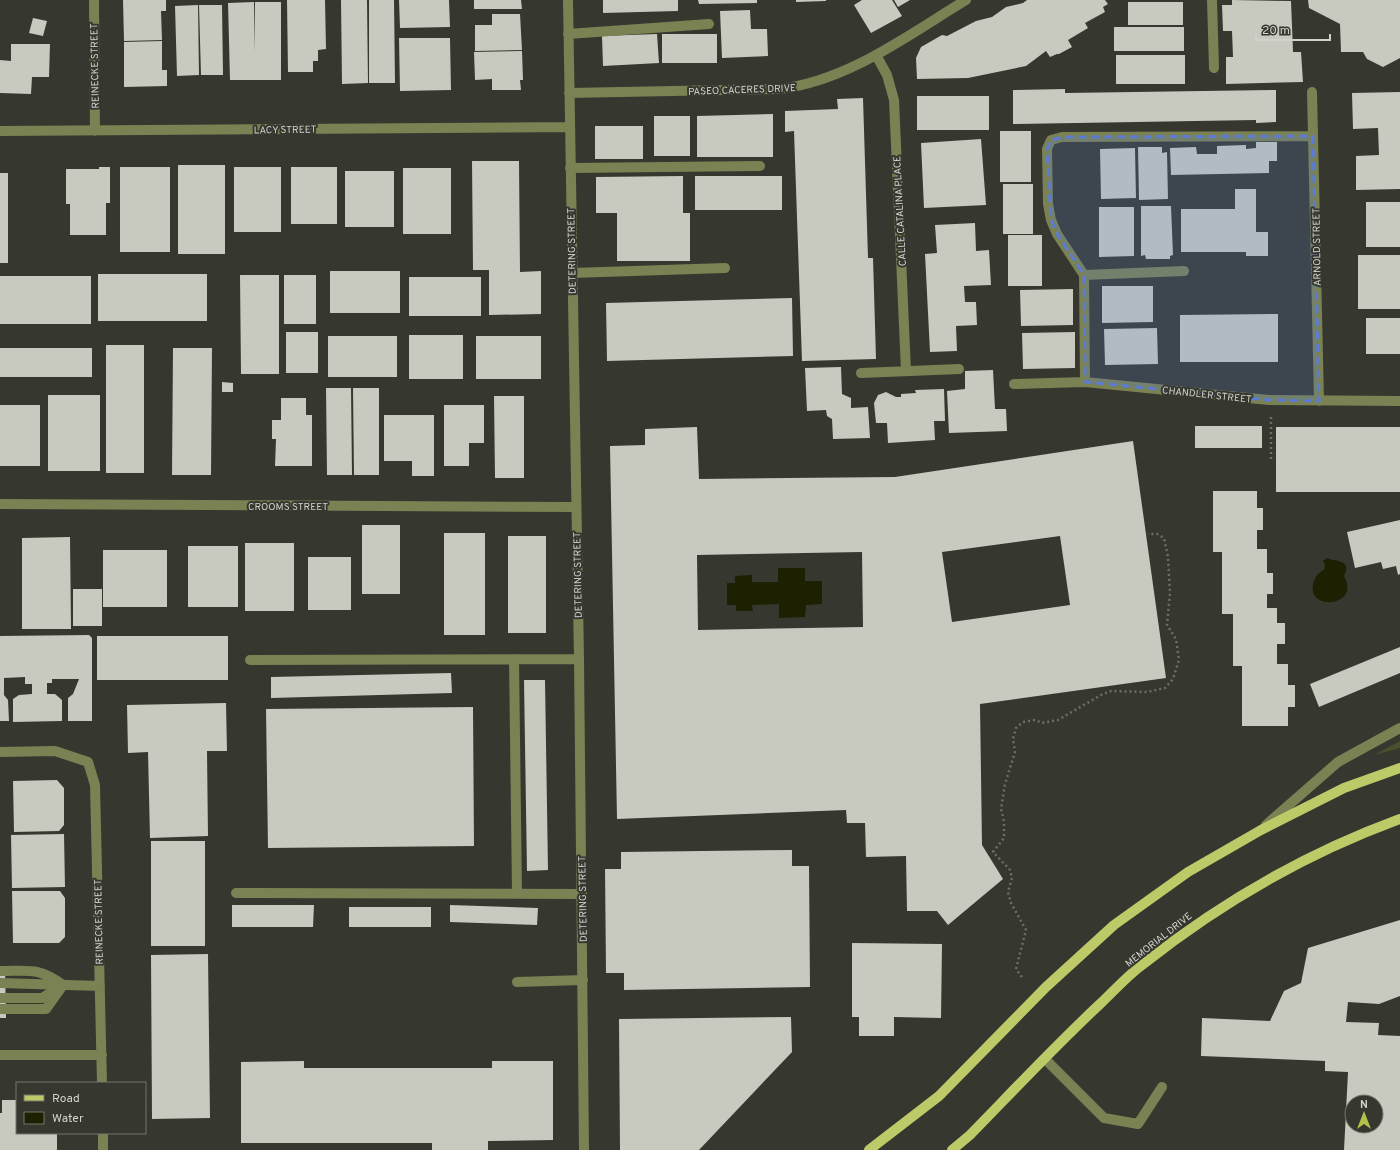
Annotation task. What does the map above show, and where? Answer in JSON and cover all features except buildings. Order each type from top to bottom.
[{"type":"main road","points":[[869,1150],[938,1096],[1046,987],[1114,925],[1188,872],[1261,830],[1344,788],[1400,768]]},
{"type":"main road","name":"MEMORIAL DRIVE","points":[[952,1150],[970,1135],[1074,1028],[1141,965],[1212,913],[1281,872],[1362,833],[1400,820]]},
{"type":"street","name":"REINECKE STREET","points":[[94,0],[95,131]]},
{"type":"street","name":"DETERING STREET","points":[[568,0],[569,127],[580,659],[584,1150]]},
{"type":"street","name":"PASEO CACERES DRIVE","points":[[569,93],[779,89],[799,87],[818,82],[876,55],[966,0]]},
{"type":"street","points":[[1212,0],[1214,68]]},
{"type":"street","points":[[568,34],[709,24]]},
{"type":"street","name":"CALLE CATALINA PLACE","points":[[876,55],[887,75],[894,100],[906,371]]},
{"type":"street","name":"ARNOLD STREET","points":[[1312,92],[1319,401]]},
{"type":"street","name":"LACY STREET","points":[[0,131],[569,127]]},
{"type":"street","points":[[1085,382],[1084,275],[1056,234],[1051,220],[1048,204],[1047,149],[1051,140],[1062,137],[1313,136]]},
{"type":"street","points":[[570,168],[760,166]]},
{"type":"street","points":[[572,273],[725,268]]},
{"type":"street","points":[[1084,275],[1184,271]]},
{"type":"street","points":[[861,372],[959,369]]},
{"type":"street","name":"CHANDLER STREET","points":[[1014,384],[1085,382],[1269,400],[1400,401]]},
{"type":"street","name":"CROOMS STREET","points":[[0,504],[576,507]]},
{"type":"street","points":[[514,659],[516,894]]},
{"type":"street","points":[[250,660],[580,659]]},
{"type":"street","points":[[1261,830],[1338,762],[1400,728]]},
{"type":"street","name":"REINECKE STREET","points":[[0,752],[54,751],[88,762],[95,785],[102,1082]]},
{"type":"street","points":[[236,893],[582,894]]},
{"type":"street","points":[[0,971],[38,971],[50,975],[64,985]]},
{"type":"street","points":[[517,982],[583,980]]},
{"type":"street","points":[[0,983],[100,986]]},
{"type":"street","points":[[0,998],[42,998],[64,985]]},
{"type":"street","points":[[0,1009],[46,1009],[64,985]]},
{"type":"street","points":[[0,1055],[102,1054]]},
{"type":"street","points":[[1045,1059],[1104,1118],[1138,1124],[1162,1087]]},
{"type":"street","points":[[103,1134],[103,1150]]},
{"type":"path","points":[[1269,400],[1271,462]]},
{"type":"path","points":[[1022,978],[1016,969],[1026,930],[1011,903],[1008,892],[1012,878],[1010,870],[992,852],[1004,838],[1004,821],[1001,809],[1005,784],[1015,752],[1013,738],[1016,728],[1023,722],[1035,720],[1042,723],[1058,720],[1111,691],[1147,692],[1164,688],[1173,679],[1179,660],[1176,638],[1167,625],[1170,593],[1168,557],[1164,538],[1157,534],[1148,534]]},
{"type":"highlighted area","points":[[1313,136],[1319,401],[1269,400],[1085,382],[1084,275],[1057,234],[1051,220],[1047,149],[1051,140],[1062,137]]},
{"type":"shaded area","points":[[1400,741],[1400,748],[1374,755]]},
{"type":"water","points":[[1327,558],[1344,563],[1346,566],[1344,576],[1347,587],[1345,595],[1340,600],[1332,602],[1323,601],[1317,598],[1313,591],[1314,581],[1318,574],[1324,570],[1325,565],[1323,561]]},
{"type":"water","points":[[778,568],[805,568],[805,581],[822,581],[822,604],[806,605],[805,617],[779,618],[779,604],[752,605],[753,611],[736,611],[736,605],[727,605],[727,583],[735,583],[735,576],[752,575],[752,582],[778,582]]}]
